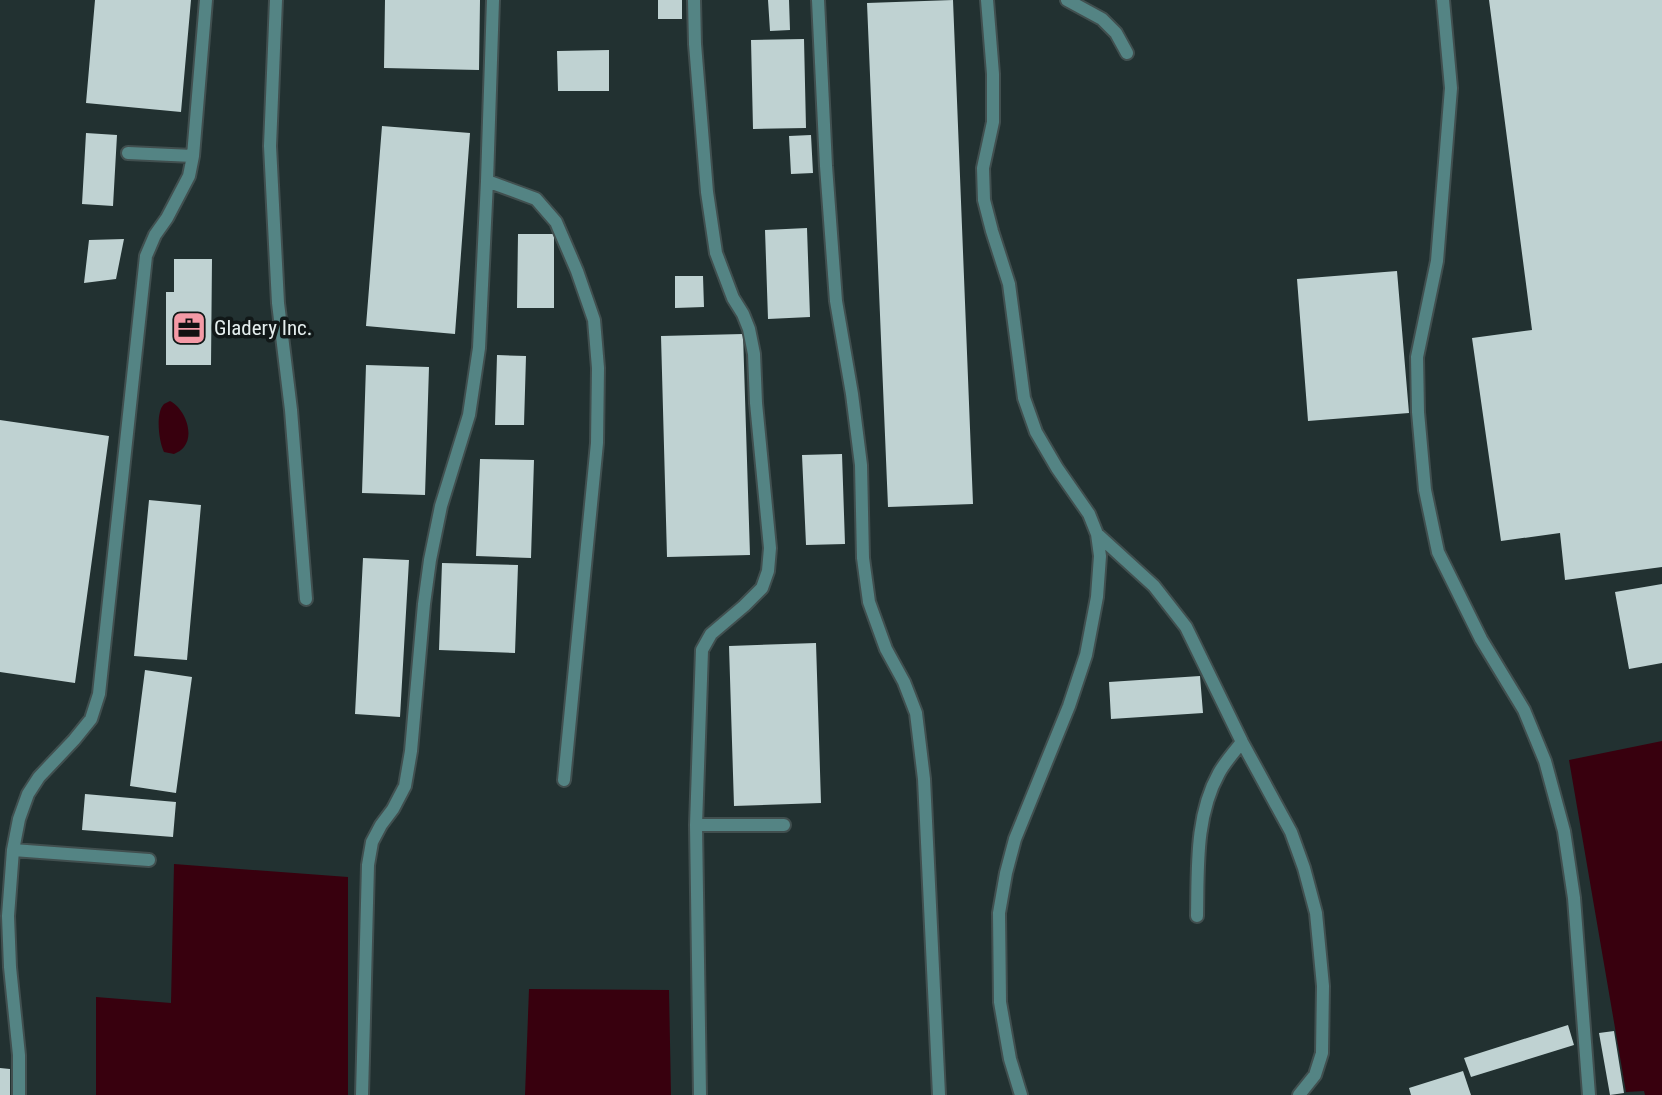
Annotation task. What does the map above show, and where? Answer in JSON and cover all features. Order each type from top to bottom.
[{"type":"lane","points":[[19,1095],[19,1055],[8,916],[13,850],[19,819],[28,794],[39,777],[91,719],[99,694],[146,256],[189,176],[206,0]]},
{"type":"lane","points":[[276,0],[270,146],[278,303],[291,410],[306,599]]},
{"type":"lane","points":[[362,1095],[368,865],[372,842],[405,786],[411,751],[430,560],[441,506],[469,415],[479,348],[493,0]]},
{"type":"lane","points":[[694,0],[707,192],[716,253],[733,298],[749,329],[754,354],[770,548],[768,571],[762,588],[711,634],[702,650],[696,825],[700,1095]]},
{"type":"lane","points":[[818,0],[836,302],[861,465],[863,558],[869,602],[886,649],[904,682],[916,713],[924,779],[939,1095]]},
{"type":"lane","points":[[987,0],[993,74],[993,122],[984,168],[984,200],[1009,284],[1024,398],[1036,432],[1056,468],[1089,514],[1097,534],[1100,556],[1097,597],[1086,655],[1069,706],[1015,839],[999,914],[1000,1002],[1010,1059],[1021,1095]]},
{"type":"lane","points":[[1067,0],[1102,19],[1116,33],[1127,53]]},
{"type":"lane","points":[[1443,0],[1451,88],[1437,261],[1417,356],[1418,412],[1425,490],[1438,552],[1481,639],[1524,710],[1545,761],[1558,808],[1564,831],[1573,898],[1589,1095]]},
{"type":"lane","points":[[128,153],[193,156]]},
{"type":"lane","points":[[487,181],[536,199],[556,222],[594,320],[598,368],[597,443],[564,780]]},
{"type":"lane","points":[[1097,534],[1154,586],[1186,627],[1242,742],[1291,832],[1304,867],[1315,913],[1323,986],[1322,1053],[1315,1075],[1298,1095]]},
{"type":"lane","points":[[1197,916],[1198,852],[1206,805],[1219,773],[1242,742]]},
{"type":"lane","points":[[696,825],[784,825]]},
{"type":"lane","points":[[13,850],[149,860]]},
{"type":"shaded area","points":[[170,401],[180,409],[188,428],[187,441],[182,449],[174,454],[164,452],[159,428],[161,408]]},
{"type":"shaded area","points":[[1662,741],[1662,1095],[1645,1095],[1644,1091],[1626,1092],[1569,760]]},
{"type":"shaded area","points":[[174,864],[348,877],[348,1095],[96,1095],[96,997],[171,1003]]},
{"type":"shaded area","points":[[529,989],[669,990],[671,1095],[525,1095]]},
{"type":"building","points":[[95,0],[191,0],[181,112],[86,103]]},
{"type":"building","points":[[385,0],[480,0],[479,70],[384,68]]},
{"type":"building","points":[[658,0],[682,0],[682,19],[658,19]]},
{"type":"building","points":[[768,0],[789,0],[790,30],[770,31]]},
{"type":"building","points":[[953,0],[973,504],[888,507],[867,3]]},
{"type":"building","points":[[1489,0],[1662,0],[1662,567],[1565,580],[1560,533],[1501,541],[1472,338],[1532,330]]},
{"type":"building","points":[[804,39],[806,128],[753,129],[751,40]]},
{"type":"building","points":[[609,50],[609,91],[558,91],[557,51]]},
{"type":"building","points":[[382,126],[470,133],[455,334],[366,326]]},
{"type":"building","points":[[86,133],[117,135],[113,206],[82,204]]},
{"type":"building","points":[[811,135],[813,173],[791,174],[789,136]]},
{"type":"building","points":[[807,228],[810,317],[768,319],[765,230]]},
{"type":"building","points":[[518,234],[554,234],[554,308],[517,308]]},
{"type":"building","points":[[124,239],[116,279],[84,283],[89,240]]},
{"type":"building","name":"Gladery Inc.","points":[[174,259],[212,259],[211,365],[166,365],[166,292],[174,292]]},
{"type":"building","points":[[1397,271],[1409,413],[1308,421],[1297,279]]},
{"type":"building","points":[[675,276],[703,276],[704,307],[675,308]]},
{"type":"building","points":[[743,334],[750,555],[667,557],[661,336]]},
{"type":"building","points":[[497,355],[526,356],[524,425],[495,425]]},
{"type":"building","points":[[366,365],[429,367],[425,495],[362,493]]},
{"type":"building","points":[[0,420],[109,436],[75,683],[0,672]]},
{"type":"building","points":[[842,454],[845,544],[806,545],[802,455]]},
{"type":"building","points":[[480,459],[534,460],[531,558],[476,556]]},
{"type":"building","points":[[149,500],[201,505],[187,660],[134,656]]},
{"type":"building","points":[[363,558],[409,560],[400,717],[355,714]]},
{"type":"building","points":[[442,563],[518,565],[515,653],[439,650]]},
{"type":"building","points":[[1662,584],[1662,663],[1629,669],[1615,592]]},
{"type":"building","points":[[816,643],[821,803],[734,806],[729,646]]},
{"type":"building","points":[[145,670],[192,677],[176,793],[130,786]]},
{"type":"building","points":[[1200,676],[1203,713],[1111,719],[1109,682]]},
{"type":"building","points":[[85,794],[176,802],[173,837],[82,830]]},
{"type":"building","points":[[1568,1025],[1574,1045],[1471,1077],[1464,1058]]},
{"type":"building","points":[[1614,1031],[1624,1093],[1610,1095],[1599,1033]]},
{"type":"building","points":[[0,1068],[10,1069],[10,1095],[0,1095]]},
{"type":"building","points":[[1463,1071],[1471,1095],[1411,1095],[1409,1088]]},
{"type":"place","name":"Gladery Inc.","points":[[189,328]]}]
